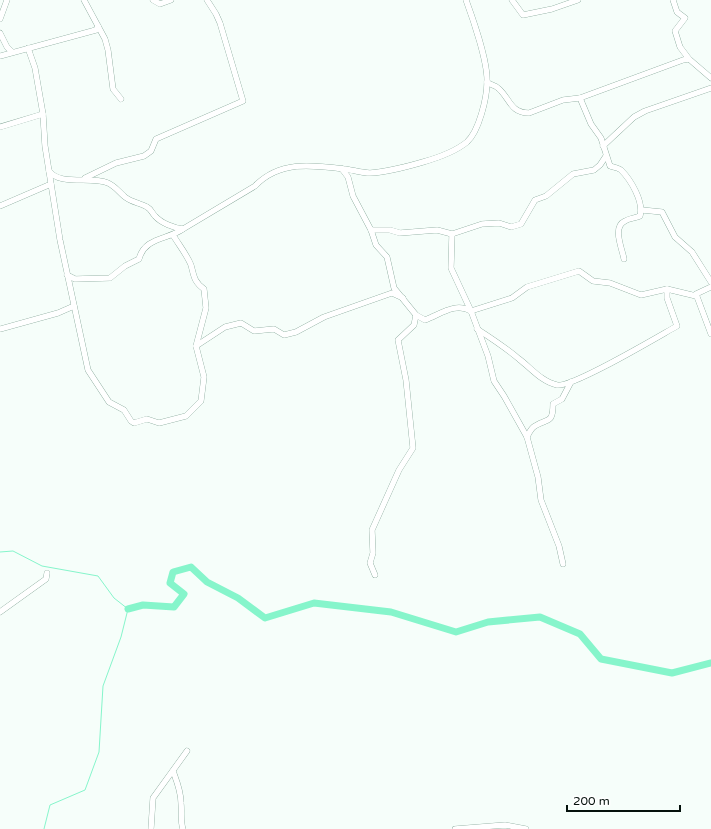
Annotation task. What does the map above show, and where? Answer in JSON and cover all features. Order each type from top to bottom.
[{"type":"street","points":[[0,20],[7,0]]},
{"type":"street","points":[[84,0],[98,26],[108,50],[113,89],[121,99]]},
{"type":"street","points":[[153,0],[160,4],[170,0]]},
{"type":"street","points":[[83,179],[116,163],[144,156],[151,151],[156,139],[243,101],[220,23],[207,0]]},
{"type":"street","points":[[67,275],[75,279],[110,278],[125,266],[139,259],[141,250],[148,244],[160,238],[173,236],[255,186],[264,176],[273,171],[311,164],[369,173],[408,167],[432,159],[461,146],[468,141],[477,126],[487,82],[482,53],[466,0]]},
{"type":"street","points":[[512,0],[523,15],[552,9],[578,0]]},
{"type":"street","points":[[673,0],[677,12],[685,18],[675,31],[680,47],[689,59],[711,78]]},
{"type":"street","points":[[0,56],[92,31],[98,26]]},
{"type":"street","points":[[0,33],[7,47],[12,52]]},
{"type":"street","points":[[28,48],[35,68],[43,114],[49,171],[67,275],[88,370],[109,402],[124,410],[134,423],[147,419],[159,423],[186,416],[201,401],[204,377],[196,346],[206,308],[204,289],[198,285],[192,276],[191,265],[173,236]]},
{"type":"street","points":[[487,82],[498,88],[512,108],[523,113],[548,107],[563,100],[580,98],[689,59]]},
{"type":"street","points":[[603,146],[634,117],[645,111],[711,88]]},
{"type":"street","points":[[580,98],[591,124],[601,138],[610,166],[620,169],[630,182],[635,190],[642,210],[640,216],[625,221],[620,225],[618,231],[624,259]]},
{"type":"street","points":[[0,127],[43,114]]},
{"type":"street","points":[[371,230],[390,230],[400,233],[437,230],[452,234],[482,224],[498,223],[511,227],[521,224],[535,200],[546,196],[573,174],[594,170],[600,166],[606,156]]},
{"type":"street","points":[[342,169],[348,177],[353,196],[371,230],[376,245],[387,257],[390,264],[394,288],[416,315],[425,320],[456,306],[471,310],[512,298],[527,287],[578,272],[593,281],[610,283],[641,295],[667,289],[696,296]]},
{"type":"street","points":[[49,171],[58,178],[99,179],[112,185],[126,198],[149,208],[162,222],[183,229]]},
{"type":"street","points":[[0,206],[51,184]]},
{"type":"street","points":[[642,210],[662,212],[675,237],[692,252],[711,282]]},
{"type":"street","points":[[452,234],[451,268],[471,310],[488,356],[494,381],[527,437],[538,477],[541,500],[559,546],[563,564]]},
{"type":"street","points":[[696,296],[697,292],[711,287]]},
{"type":"street","points":[[477,329],[519,359],[546,381],[558,385],[571,382],[622,357],[677,326],[667,298],[667,289]]},
{"type":"street","points":[[196,346],[225,327],[240,323],[254,330],[274,329],[284,335],[296,332],[324,317],[392,293],[403,298]]},
{"type":"street","points":[[696,296],[711,334]]},
{"type":"street","points":[[0,329],[58,313],[74,306]]},
{"type":"street","points":[[376,575],[370,563],[373,552],[372,530],[399,470],[413,448],[406,380],[398,340],[414,325],[416,315]]},
{"type":"street","points":[[527,437],[534,427],[550,420],[553,415],[553,404],[562,400],[571,382]]},
{"type":"street","points":[[0,612],[46,578],[47,573]]},
{"type":"street","points":[[151,829],[153,798],[187,751]]},
{"type":"street","points":[[173,771],[180,788],[180,814],[183,829]]},
{"type":"street","points":[[455,829],[505,825],[526,829]]},
{"type":"waterway","points":[[0,552],[13,551],[42,566],[98,576],[114,598],[128,609],[121,637],[103,686],[99,752],[85,790],[50,805],[44,829]]},
{"type":"waterway","points":[[128,609],[143,605],[174,607],[184,594],[170,583],[173,572],[191,567],[207,582],[238,598],[265,618],[314,603],[391,612],[456,632],[488,622],[540,617],[580,634],[601,659],[672,673],[711,663]]}]
